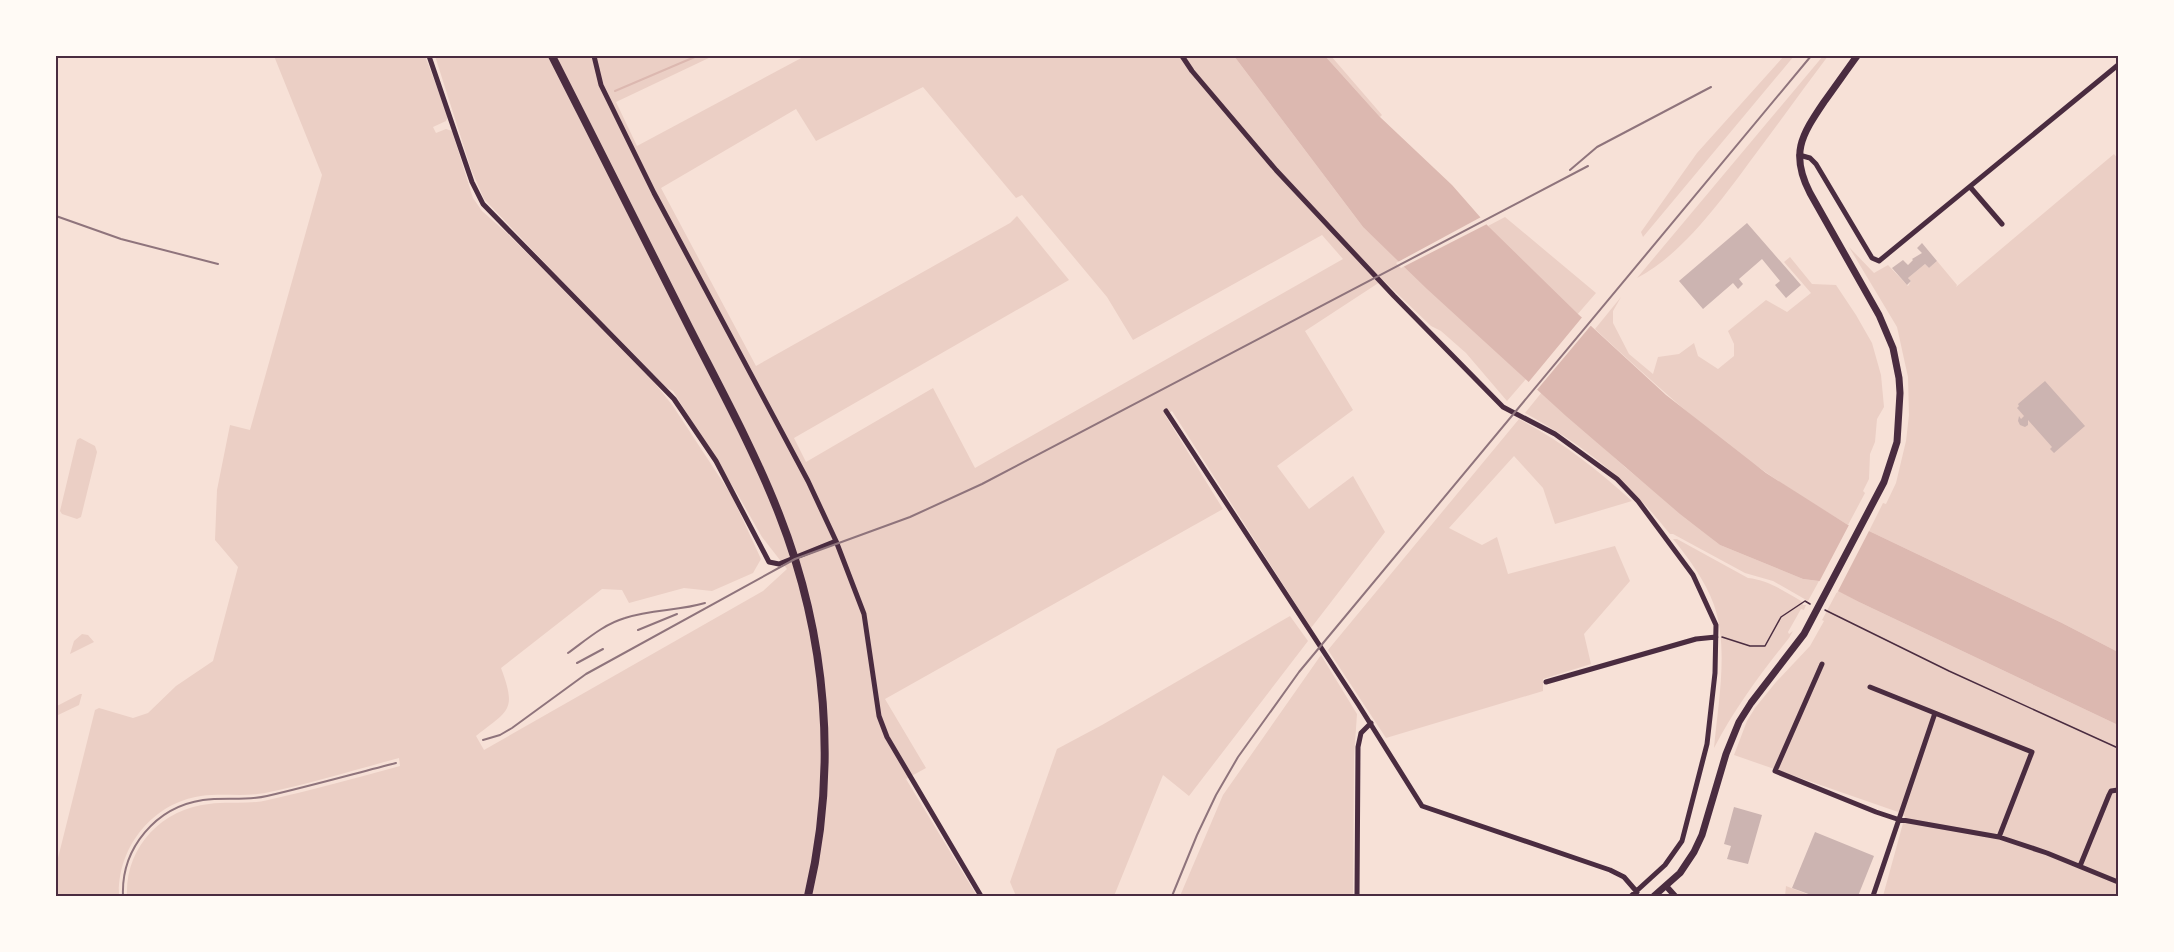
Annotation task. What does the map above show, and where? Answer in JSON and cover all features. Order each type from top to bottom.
[{"type":"main road","points":[[552,56],[746,439],[785,529],[805,594],[822,684],[825,753],[821,821],[808,897]]},
{"type":"main road","points":[[1654,897],[1684,868],[1698,845],[1726,754],[1739,722],[1750,703],[1799,643],[1814,616],[1888,470],[1899,428],[1900,393],[1897,362],[1893,348],[1879,315],[1800,171],[1799,155],[1803,135],[1857,56]]},
{"type":"street","points":[[429,56],[471,182],[483,204],[674,399],[716,462],[768,562],[779,564],[836,541]]},
{"type":"street","points":[[594,56],[601,85],[654,193],[808,481],[836,541],[864,614],[879,716],[887,737],[981,897]]},
{"type":"street","points":[[1182,56],[1245,135],[1321,218],[1503,407],[1555,434],[1617,479],[1638,501],[1693,575],[1716,624],[1715,673],[1709,728],[1685,833],[1665,865],[1631,897]]},
{"type":"street","points":[[1799,155],[1810,158],[1816,164],[1872,258],[1879,261],[1971,188],[2118,65]]},
{"type":"street","points":[[1971,188],[2002,224]]},
{"type":"street","points":[[1166,411],[1371,723],[1422,806],[1610,870],[1624,877],[1637,892]]},
{"type":"street","points":[[1546,682],[1696,639],[1716,637]]},
{"type":"street","points":[[1822,664],[1775,771],[1897,819],[1999,837],[2118,882]]},
{"type":"street","points":[[1870,687],[2032,752],[1999,837]]},
{"type":"street","points":[[1873,897],[1897,819],[1935,713]]},
{"type":"street","points":[[1357,897],[1358,747],[1361,734],[1371,723]]},
{"type":"street","points":[[2080,866],[2109,795],[2111,791],[2118,790]]},
{"type":"street","points":[[1666,886],[1675,897]]},
{"type":"path","points":[[1716,637],[1750,646],[1765,646],[1780,617],[1805,601],[1813,605]]},
{"type":"path","points":[[1822,609],[1970,681],[2118,748]]},
{"type":"shaded area","points":[[274,56],[425,56],[448,116],[446,121],[433,127],[436,133],[446,129],[452,131],[473,198],[482,211],[508,234],[653,381],[673,406],[732,496],[761,559],[753,573],[712,591],[684,588],[629,603],[622,590],[602,589],[501,668],[509,702],[503,714],[476,736],[484,750],[763,591],[787,569],[762,537],[673,391],[666,387],[484,199],[471,169],[435,56],[713,56],[616,102],[637,146],[805,56],[1234,56],[1363,227],[1526,379],[1507,401],[1466,353],[1441,331],[1431,326],[1383,280],[1305,331],[1353,410],[1277,466],[1309,509],[1353,476],[1385,532],[1311,628],[1172,411],[1165,415],[1223,509],[885,699],[926,768],[906,779],[977,896],[127,896],[128,878],[139,847],[161,823],[176,814],[192,807],[209,804],[246,803],[301,792],[400,766],[399,758],[265,793],[209,795],[183,800],[153,818],[131,845],[120,878],[119,896],[56,896],[56,866],[95,710],[99,708],[133,718],[148,713],[176,686],[213,661],[238,567],[215,540],[217,490],[230,425],[250,430],[322,175]],"holes":[[[923,87],[1016,198],[1022,195],[1107,297],[1133,340],[1322,235],[1343,259],[975,468],[933,388],[806,462],[794,438],[1069,280],[1017,216],[1010,223],[756,366],[661,188],[796,109],[816,141]]]},
{"type":"shaded area","points":[[1234,56],[1325,56],[1380,117],[1452,185],[1488,226],[1578,314],[1666,395],[1766,473],[1848,525],[1869,531],[2118,652],[2118,725],[1819,581],[1803,579],[1720,545],[1680,514],[1566,416],[1363,227]]},
{"type":"shaded area","points":[[1325,56],[1331,56],[1382,115],[1380,117]]},
{"type":"shaded area","points":[[1784,56],[1794,56],[1643,237],[1641,232],[1697,153]]},
{"type":"shaded area","points":[[1823,56],[1828,56],[1703,222],[1672,254],[1637,278]]},
{"type":"shaded area","points":[[2114,154],[2118,159],[2118,652],[1869,531],[1896,483],[1906,441],[1909,415],[1908,377],[1897,327],[1849,247],[1874,273],[1888,265],[1908,286],[1911,281],[1908,278],[1925,264],[1929,268],[1937,261],[1957,285],[1956,287]]},
{"type":"shaded area","points":[[1505,217],[1596,293],[1563,331],[1488,226]]},
{"type":"shaded area","points":[[1790,257],[1812,284],[1836,285],[1872,343],[1881,375],[1884,407],[1877,419],[1875,442],[1870,454],[1869,479],[1863,491],[1865,493],[1848,525],[1799,495],[1725,442],[1595,329],[1621,297],[1613,311],[1613,323],[1629,354],[1653,374],[1658,357],[1679,354],[1694,343],[1698,356],[1718,369],[1734,356],[1734,344],[1728,331],[1766,300],[1787,312],[1811,293],[1784,262]]},
{"type":"shaded area","points":[[1542,392],[1626,468],[1720,545],[1803,579],[1819,581],[1808,601],[1773,581],[1745,573],[1670,534],[1621,480],[1587,452],[1525,413]]},
{"type":"shaded area","points":[[1519,419],[1578,456],[1632,501],[1555,524],[1543,488],[1514,456],[1449,528],[1482,545],[1497,537],[1508,574],[1615,546],[1630,581],[1584,634],[1591,664],[1543,679],[1543,691],[1386,738],[1328,650]]},
{"type":"shaded area","points":[[80,438],[95,446],[97,452],[81,517],[77,519],[62,514],[60,511],[77,440]]},
{"type":"shaded area","points":[[1673,539],[1677,539],[1748,578],[1776,586],[1806,605],[1804,610],[1801,609],[1788,632],[1789,634],[1793,631],[1789,638],[1749,691],[1714,748],[1722,658],[1718,622],[1706,587],[1691,562]]},
{"type":"shaded area","points":[[1838,590],[2118,725],[2118,896],[1883,896],[1905,816],[1734,755],[1747,721],[1755,708],[1810,646]]},
{"type":"shaded area","points":[[1290,616],[1308,641],[1189,796],[1163,775],[1114,896],[1016,896],[1010,882],[1057,749]]},
{"type":"shaded area","points":[[82,634],[88,635],[94,642],[70,654],[74,641]]},
{"type":"shaded area","points":[[1321,655],[1357,714],[1354,757],[1353,896],[1180,896],[1223,795]]},
{"type":"shaded area","points":[[82,694],[79,705],[56,716],[57,706]]},
{"type":"shaded area","points":[[1786,886],[1812,896],[1785,896]]},
{"type":"pier","points":[[1483,216],[1489,223],[1401,268],[1396,263]]},
{"type":"pier","points":[[1584,315],[1593,323],[1536,391],[1527,384]]},
{"type":"pier","points":[[1850,523],[1870,529],[1837,593],[1818,584]]},
{"type":"building","points":[[1747,223],[1801,285],[1786,298],[1775,285],[1780,281],[1762,259],[1739,279],[1743,284],[1738,289],[1733,283],[1703,309],[1679,281]]},
{"type":"building","points":[[1922,243],[1937,261],[1929,268],[1925,264],[1908,278],[1911,281],[1907,285],[1892,268],[1903,260],[1908,265],[1912,259],[1922,253],[1917,248]]},
{"type":"building","points":[[2045,381],[2085,426],[2054,453],[2050,449],[2052,447],[2028,420],[2028,425],[2025,427],[2018,421],[2019,416],[2021,419],[2024,416],[2017,408],[2018,404]]},
{"type":"building","points":[[1734,807],[1762,815],[1748,864],[1727,859],[1731,846],[1724,844]]},
{"type":"building","points":[[1815,832],[1874,856],[1858,896],[1814,896],[1792,888]]},
{"type":"waterway","points":[[615,91],[697,56]]},
{"type":"railway","points":[[1172,896],[1216,795],[1238,757],[1299,672],[1811,56]]},
{"type":"railway","points":[[1570,170],[1597,147],[1711,87]]},
{"type":"railway","points":[[483,740],[500,735],[512,728],[586,674],[795,559],[910,517],[982,484],[1588,166]]},
{"type":"railway","points":[[56,216],[121,239],[218,264]]},
{"type":"railway","points":[[568,653],[595,633],[617,621],[635,615],[705,603]]},
{"type":"railway","points":[[638,630],[677,614]]},
{"type":"railway","points":[[577,663],[603,649]]},
{"type":"railway","points":[[123,896],[124,878],[135,846],[145,833],[170,811],[203,800],[267,796],[396,763]]}]
